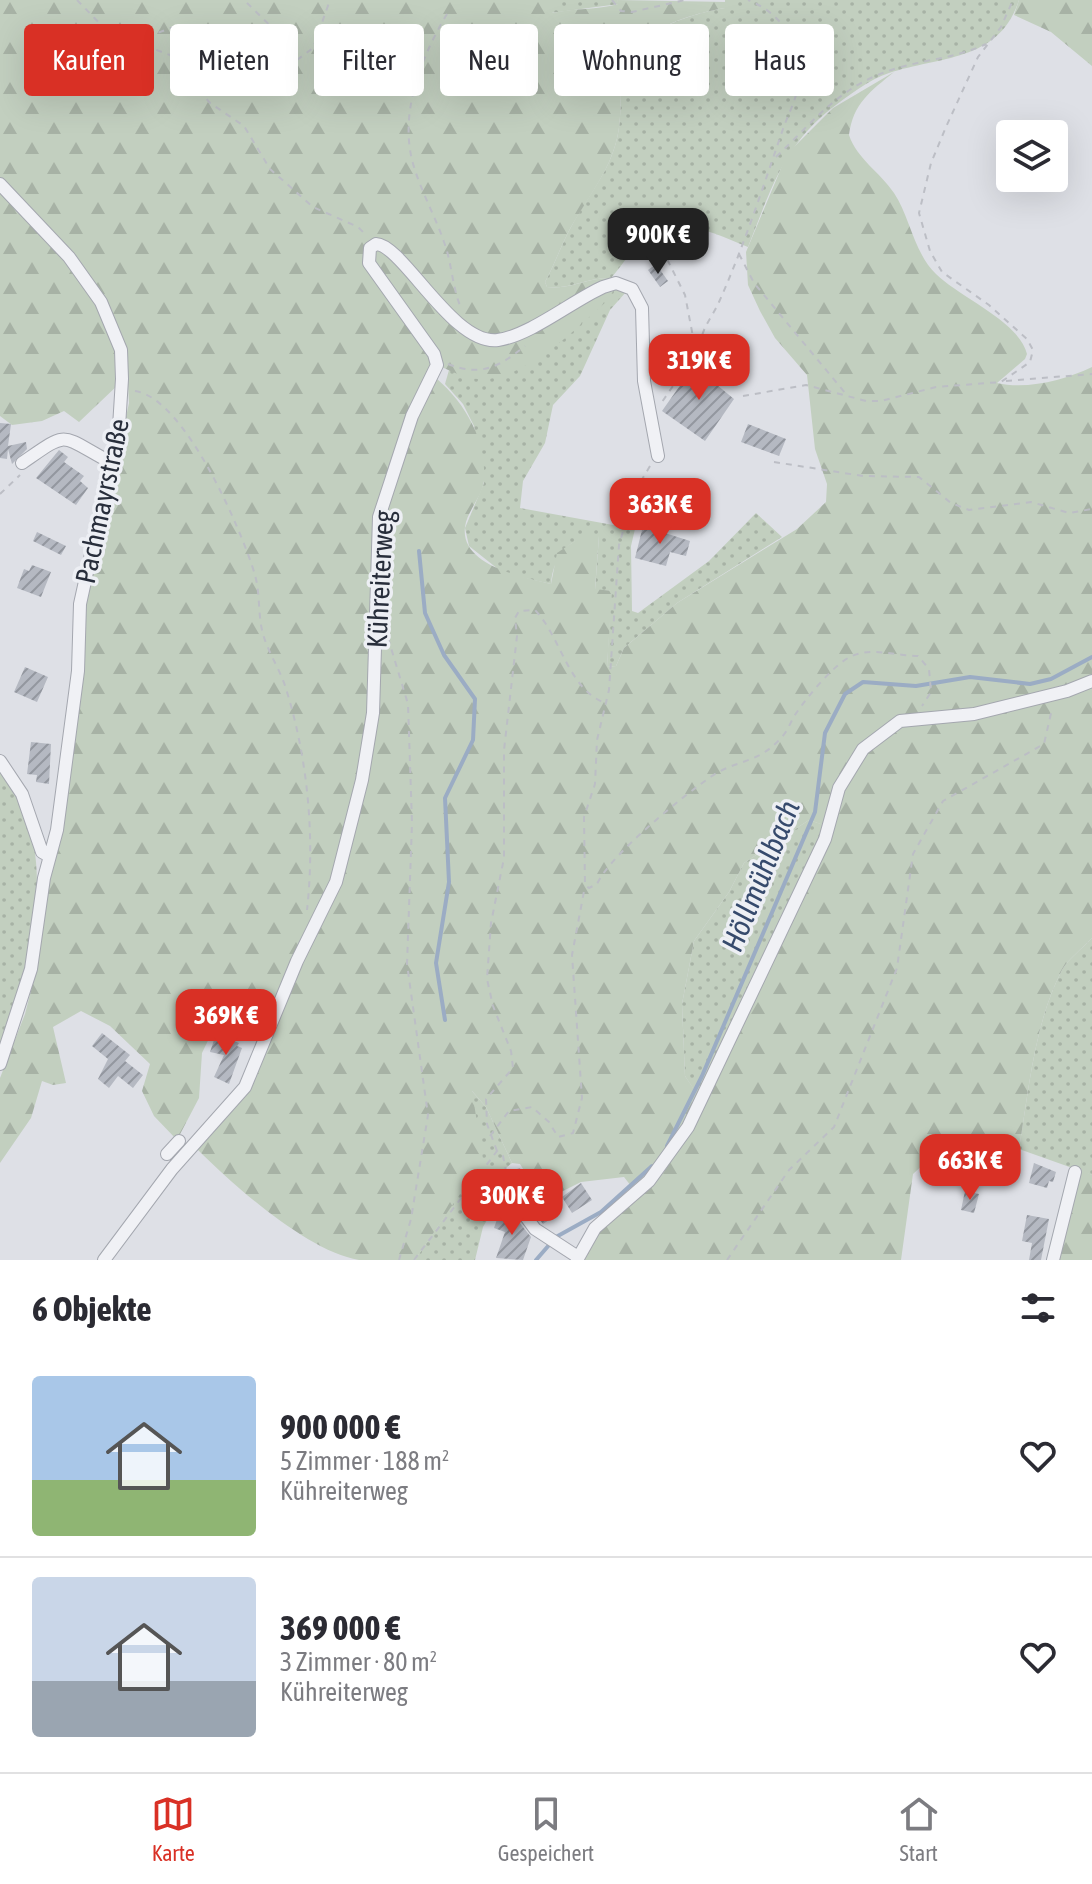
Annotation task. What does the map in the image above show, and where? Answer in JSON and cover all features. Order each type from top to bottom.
[{"type":"street","name":"Pachmayrstraße","points":[[0,184],[69,257],[101,302],[121,350],[122,391],[119,427],[80,604],[78,671],[57,830],[49,856],[31,969],[0,1064]]},
{"type":"street","points":[[376,244],[389,247],[438,304],[474,334],[488,340],[518,333],[610,284],[632,289],[642,308],[644,381],[658,456]]},
{"type":"street","name":"Kühreiterweg","points":[[104,1260],[172,1169],[245,1087],[297,961],[336,882],[362,780],[373,713],[379,517],[412,416],[437,365],[434,354],[369,263],[367,254],[376,244]]},
{"type":"street","points":[[22,463],[54,439],[68,439],[110,462]]},
{"type":"street","points":[[510,1195],[530,1225],[578,1259],[595,1228],[649,1181],[688,1127],[820,850],[839,788],[854,761],[886,729],[913,718],[974,714],[1056,694],[1092,681]]},
{"type":"street","points":[[0,761],[22,794],[42,852],[49,856]]},
{"type":"street","points":[[1053,1260],[1075,1172]]},
{"type":"path","points":[[77,0],[101,24]]},
{"type":"path","points":[[244,0],[269,24]]},
{"type":"path","points":[[298,59],[313,48],[330,0]]},
{"type":"path","points":[[612,0],[621,11],[632,12],[685,0]]},
{"type":"path","points":[[660,409],[686,367],[701,352],[700,336],[718,304],[797,93],[798,65],[786,29],[773,13],[748,0]]},
{"type":"path","points":[[1001,382],[1030,362],[1032,344],[989,305],[942,272],[930,251],[919,213],[931,163],[978,57],[1001,27],[1013,0]]},
{"type":"path","points":[[447,14],[429,49],[406,125],[413,165],[444,241],[457,297],[466,317]]},
{"type":"path","points":[[773,160],[819,111],[851,88],[901,67],[944,59],[987,44]]},
{"type":"path","points":[[154,49],[170,55],[210,103],[244,126],[270,169],[313,207],[358,227],[376,244]]},
{"type":"path","points":[[662,249],[685,295],[694,342],[704,358]]},
{"type":"path","points":[[738,252],[754,283],[847,395]]},
{"type":"path","points":[[743,396],[806,385],[881,401],[936,387],[1092,374]]},
{"type":"path","points":[[122,391],[144,392],[166,410],[196,447],[227,502],[255,576],[261,628],[287,691],[304,769],[311,844],[307,914]]},
{"type":"path","points":[[490,1136],[509,1111],[532,1107],[549,1122],[558,1137],[573,1133],[582,1098],[572,955],[585,885],[584,817],[595,784],[597,740],[606,703],[621,533],[634,493],[658,456]]},
{"type":"path","points":[[774,462],[863,476],[919,477],[951,503],[969,510],[1031,502],[1069,513],[1092,509]]},
{"type":"path","points":[[510,1195],[503,1156],[490,1136],[486,1099],[513,1068],[511,1051],[493,1006],[487,979],[491,923],[504,858],[504,750],[517,636],[515,618],[519,611],[535,610],[544,620],[576,677],[596,699],[606,703]]},
{"type":"path","points":[[375,617],[388,638],[408,704],[412,823],[407,964],[428,1115],[411,1219],[399,1260]]},
{"type":"path","points":[[585,885],[597,884],[602,874],[639,838],[713,776],[751,762],[782,738],[799,708],[837,664],[854,655],[876,651],[918,656],[929,669],[931,692],[913,718]]},
{"type":"path","points":[[727,1260],[789,1170],[834,1127],[897,968],[913,854],[943,801],[1044,744],[1056,694]]},
{"type":"path","points":[[414,1260],[497,1151]]},
{"type":"green space","points":[[0,0],[552,0],[552,13],[610,6],[618,4],[617,0],[727,2],[725,8],[670,24],[554,24],[554,96],[621,96],[619,129],[609,162],[567,234],[545,282],[547,287],[555,287],[611,278],[613,291],[609,299],[583,323],[519,369],[502,376],[479,379],[433,363],[431,374],[463,408],[481,450],[484,481],[465,527],[466,540],[473,551],[496,568],[551,584],[557,553],[584,535],[599,536],[595,589],[612,591],[607,667],[616,666],[624,648],[677,603],[797,529],[826,502],[827,484],[815,449],[807,375],[775,338],[760,311],[748,285],[746,252],[787,154],[833,108],[894,72],[859,106],[849,135],[857,151],[894,193],[922,256],[936,274],[1001,320],[1022,342],[1027,354],[1025,359],[997,383],[1021,385],[1046,382],[1092,367],[1092,938],[1062,970],[1045,1012],[1019,1149],[970,1138],[939,1150],[913,1174],[901,1260],[582,1260],[596,1232],[638,1195],[624,1177],[581,1182],[543,1201],[520,1164],[512,1163],[486,1107],[472,1091],[483,1160],[415,1260],[359,1260],[339,1254],[295,1231],[251,1198],[197,1149],[254,1080],[269,1043],[215,1026],[202,1053],[199,1098],[177,1140],[154,1116],[142,1091],[150,1064],[110,1026],[81,1011],[53,1027],[66,1083],[53,1085],[42,1081],[31,1118],[0,1163],[0,1078],[25,1014],[35,975],[83,617],[129,403],[128,385],[119,384],[79,422],[64,411],[42,421],[12,425],[0,416]],"holes":[[[809,820],[835,829],[704,1104],[685,1076],[682,1004],[694,941],[729,892],[744,863]]]},
{"type":"green space","points":[[552,0],[617,0],[619,4],[551,13]]},
{"type":"green space","points":[[725,0],[1019,0],[1010,20],[983,46],[882,76],[852,93],[815,123],[801,138],[780,171],[748,247],[695,228],[668,228],[643,240],[611,278],[547,287],[545,282],[567,234],[613,152],[619,129],[621,96],[709,96],[709,24],[672,24],[725,8]]},
{"type":"green space","points":[[1019,0],[1092,0],[1092,66],[1051,32],[1014,15]]},
{"type":"green space","points":[[612,288],[626,292],[610,310],[580,376],[553,405],[545,443],[523,481],[520,508],[635,529],[631,546],[632,611],[638,613],[709,561],[756,513],[782,537],[677,603],[624,648],[616,666],[607,667],[611,591],[595,590],[599,536],[580,539],[565,549],[555,565],[551,584],[503,573],[469,546],[465,528],[484,483],[474,426],[463,404],[445,384],[449,370],[486,376],[502,374],[532,361],[601,305]]},
{"type":"green space","points":[[0,767],[22,805],[32,834],[37,895],[28,958],[0,1047]]},
{"type":"green space","points":[[809,820],[836,829],[704,1105],[685,1076],[682,1004],[694,941],[729,892],[744,863]]},
{"type":"green space","points":[[1092,938],[1092,1175],[1019,1149],[1045,1012],[1062,970]]},
{"type":"green space","points":[[471,1090],[486,1107],[512,1163],[506,1168],[503,1193],[483,1227],[475,1260],[415,1260],[482,1160]]},
{"type":"green space","points":[[1082,1170],[1092,1175],[1092,1260],[1058,1260]]},
{"type":"building","points":[[656,264],[668,281],[660,287],[648,270]]},
{"type":"building","points":[[698,360],[715,374],[711,380],[734,399],[705,441],[662,411]]},
{"type":"building","points":[[0,423],[11,424],[8,446],[26,442],[27,449],[12,464],[8,449],[7,459],[0,458]]},
{"type":"building","points":[[748,424],[786,439],[779,456],[741,442]]},
{"type":"building","points":[[59,450],[68,457],[64,462],[84,476],[80,481],[88,488],[76,505],[36,478]]},
{"type":"building","points":[[643,526],[690,541],[686,556],[670,552],[666,566],[635,558]]},
{"type":"building","points":[[37,532],[66,546],[61,555],[33,541]]},
{"type":"building","points":[[32,565],[51,572],[41,597],[17,588],[24,569],[29,571]]},
{"type":"building","points":[[25,667],[48,677],[37,702],[14,692]]},
{"type":"building","points":[[31,742],[51,744],[49,784],[36,782],[37,775],[27,774]]},
{"type":"building","points":[[102,1033],[130,1055],[125,1061],[143,1075],[133,1088],[118,1076],[109,1088],[98,1079],[108,1059],[92,1046]]},
{"type":"building","points":[[216,1034],[239,1043],[237,1046],[242,1048],[229,1084],[214,1077],[224,1055],[210,1052]]},
{"type":"building","points":[[1034,1163],[1056,1172],[1047,1188],[1029,1183]]},
{"type":"building","points":[[520,1168],[524,1184],[549,1220],[543,1224],[515,1188],[511,1171]]},
{"type":"building","points":[[581,1183],[592,1200],[572,1213],[562,1197]]},
{"type":"building","points":[[965,1191],[979,1194],[974,1213],[961,1210]]},
{"type":"building","points":[[501,1208],[511,1212],[531,1237],[523,1260],[496,1258],[505,1232],[494,1228]]},
{"type":"building","points":[[1027,1215],[1049,1219],[1041,1260],[1029,1260],[1032,1243],[1022,1241]]},
{"type":"waterway","points":[[419,551],[425,613],[444,655],[475,699],[473,740],[445,798],[449,882],[436,963],[445,1020]]},
{"type":"waterway","name":"Höllmühlbach","points":[[667,1146],[702,1076],[815,812],[825,733],[845,694],[863,682],[916,686],[970,677],[1030,684],[1051,679],[1092,657]]},
{"type":"waterway","name":"Höllmühlbach","points":[[536,1260],[556,1237],[601,1212],[652,1166]]}]
